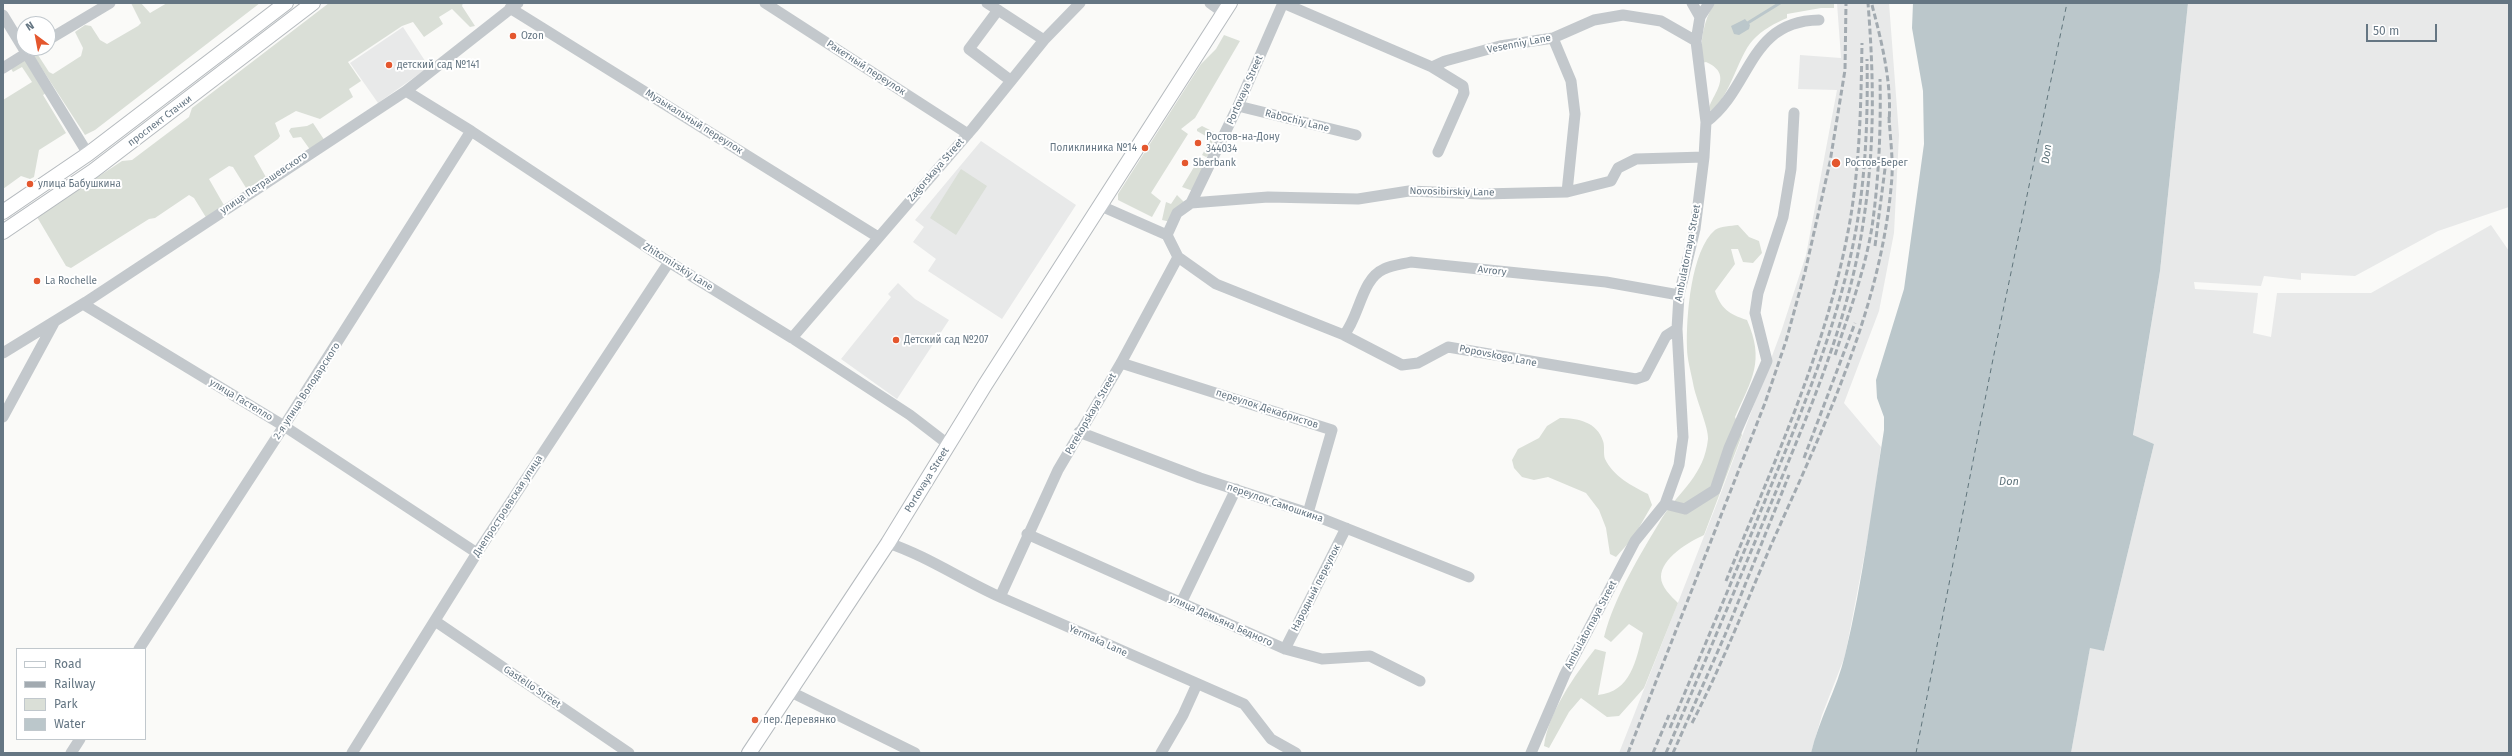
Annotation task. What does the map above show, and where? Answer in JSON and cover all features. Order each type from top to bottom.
[{"type":"main road","name":"проспект Стачки","points":[[3,212],[88,154],[286,3]]},
{"type":"main road","name":"проспект Стачки","points":[[3,232],[93,171],[313,3]]},
{"type":"main road","name":"Portovaya Street","points":[[749,753],[888,543],[1227,8]]},
{"type":"street","points":[[56,35],[110,3]]},
{"type":"street","name":"Ракетный переулок","points":[[765,3],[968,134]]},
{"type":"street","points":[[987,3],[1044,40]]},
{"type":"street","name":"Zagorskaya Street","points":[[792,338],[878,236],[968,134],[1010,80],[1044,40],[1080,3]]},
{"type":"street","points":[[1210,3],[1227,8]]},
{"type":"street","points":[[1283,3],[1432,67],[1463,86],[1464,93],[1438,152]]},
{"type":"street","name":"Portovaya Street","points":[[1167,235],[1177,213],[1190,203],[1238,106],[1283,3]]},
{"type":"street","points":[[1692,3],[1700,17]]},
{"type":"street","name":"Ambulatornaya Street","points":[[1531,753],[1564,674],[1635,541],[1664,504],[1679,465],[1683,437],[1677,328],[1679,295],[1695,229],[1704,157],[1706,122],[1696,41],[1700,17],[1709,3]]},
{"type":"street","name":"улица Петрашевского","points":[[3,353],[83,304],[406,91],[514,6]]},
{"type":"street","name":"Музыкальный переулок","points":[[514,6],[878,236]]},
{"type":"street","points":[[998,10],[969,49],[1010,80]]},
{"type":"street","name":"Vesenniy Lane","points":[[1432,67],[1445,61],[1500,46],[1553,38],[1594,20],[1623,15],[1661,21],[1696,41]]},
{"type":"street","points":[[3,16],[16,32]]},
{"type":"street","points":[[1706,122],[1728,102],[1754,54],[1762,44],[1790,25],[1807,20],[1819,20]]},
{"type":"street","points":[[1553,38],[1571,81],[1575,114],[1567,192]]},
{"type":"street","points":[[3,68],[23,56]]},
{"type":"street","points":[[34,56],[88,154]]},
{"type":"street","name":"Zhitomirskiy Lane","points":[[406,91],[472,131],[669,262],[792,338],[910,416],[949,445]]},
{"type":"street","name":"Rabochiy Lane","points":[[1238,106],[1356,135]]},
{"type":"street","points":[[1664,504],[1685,510],[1715,490],[1728,448],[1767,361],[1756,313],[1758,293],[1783,217],[1791,169],[1794,113]]},
{"type":"street","name":"2-я улица Володарского","points":[[140,648],[284,426],[472,131]]},
{"type":"street","name":"Novosibirskiy Lane","points":[[1190,203],[1268,197],[1358,199],[1408,191],[1482,194],[1567,192],[1611,181],[1618,168],[1636,159],[1704,157]]},
{"type":"street","points":[[1101,206],[1167,235],[1178,256]]},
{"type":"street","name":"Popovskogo Lane","points":[[1178,256],[1216,284],[1344,335],[1402,365],[1418,363],[1448,346],[1636,379],[1645,376],[1666,336],[1677,328]]},
{"type":"street","name":"Perekopskaya Street","points":[[1000,597],[1027,534],[1079,432],[1121,363],[1178,256]]},
{"type":"street","name":"Днепростроевская улица","points":[[352,753],[477,553],[669,262]]},
{"type":"street","name":"Avrory","points":[[1344,335],[1352,326],[1370,279],[1384,269],[1411,262],[1606,282],[1679,295]]},
{"type":"street","name":"улица Гастелло","points":[[83,304],[284,426],[477,553]]},
{"type":"street","points":[[3,417],[55,320]]},
{"type":"street","name":"переулок Декабристов","points":[[1121,363],[1332,430],[1308,513]]},
{"type":"street","name":"переулок Самошкина","points":[[1079,432],[1200,478],[1308,513],[1469,577]]},
{"type":"street","points":[[1181,603],[1236,489]]},
{"type":"street","name":"Народный переулок","points":[[1285,649],[1346,528]]},
{"type":"street","name":"улица Демьяна Бедного","points":[[1027,534],[1285,649],[1322,659],[1370,656],[1420,681]]},
{"type":"street","name":"Yermaka Lane","points":[[888,543],[907,549],[964,580],[1000,597],[1244,704],[1271,739],[1296,753]]},
{"type":"street","name":"Gastello Street","points":[[435,621],[629,753]]},
{"type":"street","points":[[1161,753],[1183,716],[1197,684]]},
{"type":"street","points":[[789,691],[915,753]]},
{"type":"street","points":[[71,753],[79,740]]},
{"type":"shaded area","points":[[1837,3],[1889,3],[1899,135],[1894,233],[1879,311],[1844,403],[1881,447],[1871,521],[1845,656],[1822,715],[1811,753],[1619,753],[1719,498],[1781,332],[1806,255],[1837,90],[1798,89],[1800,55],[1841,58]]},
{"type":"shaded area","points":[[2188,3],[2509,3],[2509,207],[2438,231],[2355,276],[2301,273],[2301,280],[2264,276],[2261,286],[2194,282],[2195,289],[2258,293],[2253,333],[2271,337],[2277,293],[2371,293],[2491,225],[2509,251],[2509,753],[2071,753],[2090,647],[2104,651],[2154,444],[2133,436],[2160,271]]},
{"type":"shaded area","name":"детский сад №141","points":[[403,27],[429,67],[378,103],[350,63]]},
{"type":"shaded area","points":[[981,141],[1076,205],[1002,319],[928,271],[936,259],[913,242],[924,227],[915,220]]},
{"type":"shaded area","name":"Детский сад №207","points":[[898,283],[915,299],[949,320],[897,399],[841,359],[891,297],[888,294]]},
{"type":"green space","points":[[131,3],[141,3],[150,13],[167,3],[260,3],[95,130],[85,135],[34,56],[39,56],[49,72],[53,74],[81,56],[83,48],[75,32],[85,25],[91,26],[100,40],[107,44],[141,23]]},
{"type":"green space","points":[[329,3],[463,3],[462,6],[475,26],[470,27],[452,9],[439,17],[443,24],[424,37],[413,22],[402,26],[348,62],[361,81],[349,89],[353,97],[320,119],[296,111],[275,123],[280,136],[254,156],[267,179],[248,191],[233,167],[229,166],[209,179],[225,207],[207,219],[194,198],[189,195],[155,218],[149,219],[71,268],[66,266],[37,217],[122,161],[132,160],[189,117],[192,108]]},
{"type":"green space","points":[[1714,3],[1834,3],[1834,8],[1821,8],[1787,14],[1787,18],[1760,33],[1747,48],[1722,99],[1708,112],[1719,86],[1720,79],[1719,73],[1715,67],[1706,62],[1702,63],[1701,47],[1707,18]]},
{"type":"green space","points":[[1224,35],[1240,41],[1195,118],[1181,129],[1188,134],[1151,193],[1161,201],[1152,217],[1118,200],[1118,194],[1201,64],[1216,49]]},
{"type":"green space","points":[[23,57],[48,92],[43,95],[66,133],[39,150],[34,177],[30,179],[21,176],[3,189],[3,100],[32,82],[22,67],[13,72],[10,67]]},
{"type":"green space","points":[[313,123],[325,141],[311,151],[301,137],[293,138],[289,131],[291,128],[307,126]]},
{"type":"green space","points":[[1202,126],[1214,132],[1219,142],[1212,154],[1206,157],[1202,155],[1211,139],[1197,131],[1197,129]]},
{"type":"green space","points":[[1197,162],[1205,170],[1193,191],[1182,187]]},
{"type":"green space","points":[[961,169],[987,186],[956,235],[930,218]]},
{"type":"green space","points":[[1177,195],[1186,204],[1171,222],[1162,220],[1166,202],[1171,204]]},
{"type":"green space","points":[[1738,225],[1749,237],[1759,241],[1762,253],[1753,263],[1743,262],[1738,249],[1731,249],[1735,264],[1715,291],[1717,297],[1726,310],[1747,320],[1755,347],[1756,359],[1754,370],[1747,392],[1735,417],[1742,435],[1704,535],[1684,546],[1671,557],[1662,570],[1661,581],[1667,591],[1678,603],[1644,688],[1619,716],[1607,717],[1581,698],[1569,712],[1549,748],[1544,746],[1551,721],[1557,708],[1571,682],[1595,649],[1606,652],[1598,695],[1609,693],[1618,688],[1625,681],[1638,654],[1643,633],[1629,624],[1611,642],[1604,637],[1621,591],[1637,561],[1662,518],[1696,473],[1706,452],[1708,434],[1694,389],[1688,357],[1687,335],[1689,302],[1695,268],[1700,253],[1707,240],[1717,229]]},
{"type":"green space","points":[[1560,418],[1580,420],[1592,425],[1603,441],[1604,455],[1608,465],[1629,484],[1648,494],[1652,505],[1633,538],[1616,557],[1610,554],[1606,528],[1599,510],[1586,493],[1548,477],[1534,480],[1522,477],[1514,468],[1512,460],[1518,449],[1539,438],[1547,426]]},
{"type":"water","name":"Don","points":[[1913,3],[2188,3],[2160,271],[2133,435],[2154,444],[2104,651],[2090,648],[2071,753],[1811,753],[1814,740],[1842,668],[1857,599],[1884,430],[1884,417],[1877,398],[1876,380],[1904,289],[1924,144],[1923,91],[1912,28]]},
{"type":"water","points":[[1745,19],[1750,25],[1749,29],[1739,35],[1734,34],[1731,26]]},
{"type":"waterway","points":[[1746,24],[1780,3]]},
{"type":"ferry route","points":[[1916,753],[1992,364],[2067,3]]},
{"type":"railway","points":[[1628,753],[1765,403],[1786,341],[1805,272],[1830,162],[1845,70],[1846,3]]},
{"type":"railway","points":[[1666,753],[1800,434],[1826,365],[1848,295],[1857,260],[1870,168],[1872,86],[1868,3]]},
{"type":"railway","points":[[1872,5],[1883,48],[1888,78],[1890,108],[1889,123]]},
{"type":"railway","points":[[1726,581],[1797,404],[1828,314],[1840,268],[1850,221],[1856,177],[1862,43]]},
{"type":"railway","points":[[1670,728],[1797,422],[1821,358],[1842,292],[1860,204],[1866,142],[1867,59]]},
{"type":"railway","points":[[1835,355],[1861,275],[1872,227],[1879,153],[1880,79]]},
{"type":"railway","points":[[1692,723],[1724,656],[1811,454],[1848,364],[1864,318],[1877,271],[1886,224],[1892,176],[1889,117]]},
{"type":"railway","points":[[1875,246],[1886,161]]},
{"type":"railway","points":[[1804,458],[1855,323]]},
{"type":"railway","points":[[1673,753],[1725,635],[1789,475]]},
{"type":"railway","points":[[1653,753],[1669,715]]},
{"type":"place","name":"Ozon","points":[[513,36]]},
{"type":"place","name":"детский сад №141","points":[[389,65]]},
{"type":"place","name":"Ростов-на-Дону 344034","points":[[1198,143]]},
{"type":"place","name":"Поликлиника №14","points":[[1145,148]]},
{"type":"place","name":"Sberbank","points":[[1185,163]]},
{"type":"place","name":"Ростов-Берег","points":[[1836,163]]},
{"type":"place","name":"улица Бабушкина","points":[[30,184]]},
{"type":"place","name":"La Rochelle","points":[[37,281]]},
{"type":"place","name":"Детский сад №207","points":[[896,340]]},
{"type":"place","name":"пер. Деревянко","points":[[755,720]]}]
